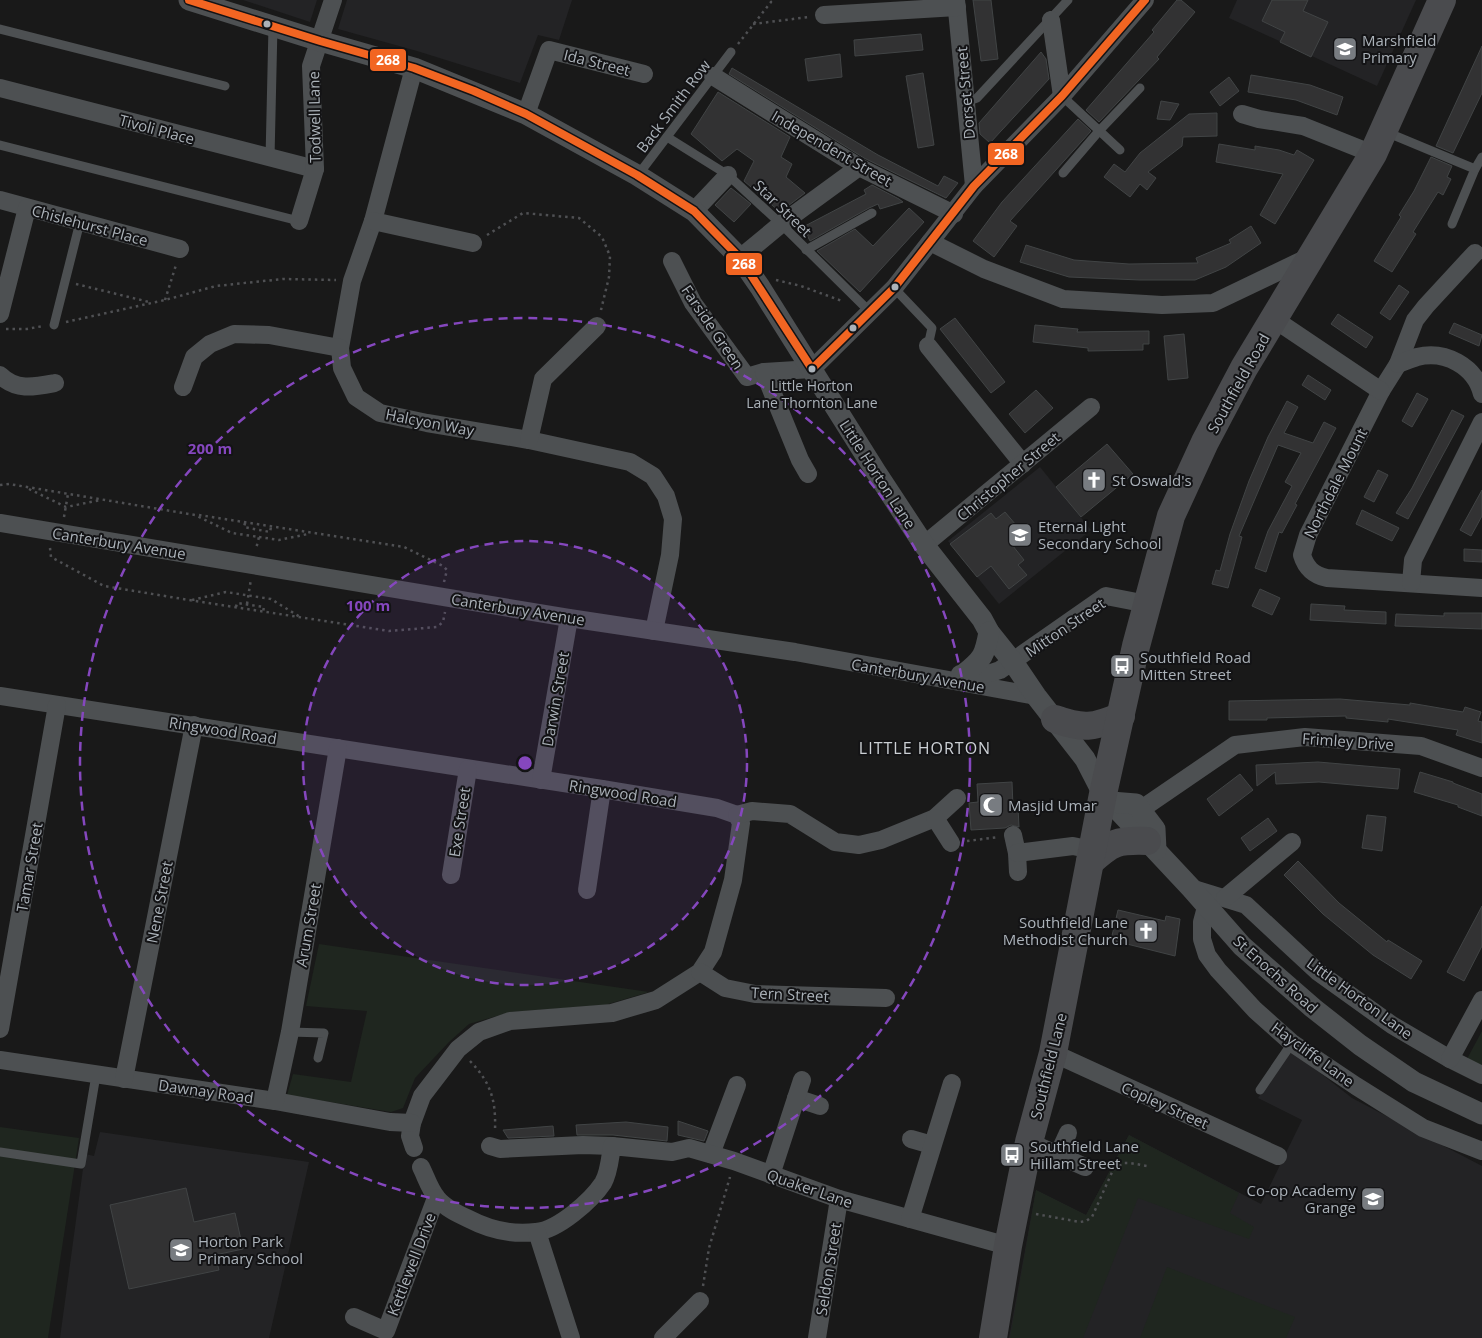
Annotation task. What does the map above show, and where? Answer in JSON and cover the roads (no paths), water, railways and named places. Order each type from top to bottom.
[{"type":"main road","name":"Southfield Road","points":[[1107,798],[1120,716],[1147,604],[1175,508],[1205,442],[1244,368],[1378,142],[1442,0]]},
{"type":"main road","points":[[1054,719],[1073,725],[1088,726],[1100,725],[1120,716]]},
{"type":"main road","name":"Southfield Lane","points":[[993,1338],[1008,1246],[1029,1142],[1053,1053],[1091,856],[1107,798]]},
{"type":"main road","points":[[1091,856],[1117,842],[1129,840],[1152,846]]},
{"type":"street","name":"Little Horton Lane","points":[[189,0],[414,68],[526,114],[638,176],[694,211],[740,258],[924,545],[982,619],[989,632],[1013,662],[1036,696],[1085,759],[1107,798]]},
{"type":"street","name":"Todwell Lane","points":[[300,221],[315,169],[312,66],[333,0]]},
{"type":"street","points":[[812,369],[894,288],[954,214],[974,186],[1062,96],[1145,0]]},
{"type":"street","points":[[824,16],[956,3]]},
{"type":"street","name":"Dorset Street","points":[[956,3],[974,186]]},
{"type":"street","points":[[1051,20],[1062,96]]},
{"type":"street","name":"Ida Street","points":[[526,114],[549,50],[644,74]]},
{"type":"street","name":"Halcyon Way","points":[[414,68],[373,221],[352,281],[340,348],[342,368],[356,397],[380,413],[529,440],[630,462],[653,476],[666,496],[672,519],[670,555],[654,631]]},
{"type":"street","name":"Independent Street","points":[[713,76],[859,167],[954,214]]},
{"type":"street","name":"Tivoli Place","points":[[0,88],[315,169]]},
{"type":"street","points":[[1242,114],[1378,142]]},
{"type":"street","points":[[740,258],[780,224],[859,167]]},
{"type":"street","points":[[694,211],[728,175]]},
{"type":"street","name":"Chislehurst Place","points":[[0,200],[180,249]]},
{"type":"street","points":[[0,314],[27,208]]},
{"type":"street","points":[[373,221],[473,243]]},
{"type":"street","points":[[930,242],[984,269],[1062,300],[1162,305],[1214,303],[1310,257]]},
{"type":"street","name":"Northdale Mount","points":[[1475,253],[1415,320],[1398,364],[1381,391],[1308,534],[1302,554],[1308,568],[1319,576],[1327,578],[1482,588]]},
{"type":"street","name":"Farside Green","points":[[672,261],[693,303],[746,377],[764,372],[812,369]]},
{"type":"street","points":[[1274,319],[1381,391]]},
{"type":"street","points":[[529,440],[543,379],[598,326]]},
{"type":"street","points":[[183,387],[194,357],[210,344],[234,334],[268,335],[340,348]]},
{"type":"street","points":[[928,346],[1023,464]]},
{"type":"street","points":[[1398,364],[1417,357],[1426,356],[1455,360],[1471,372],[1482,394]]},
{"type":"street","name":"Farside Green","points":[[764,372],[800,460],[808,474]]},
{"type":"street","points":[[0,375],[8,382],[18,386],[36,387],[54,382]]},
{"type":"street","name":"Christopher Street","points":[[924,545],[1091,407]]},
{"type":"street","points":[[1411,583],[1413,560],[1482,422]]},
{"type":"street","name":"Canterbury Avenue","points":[[0,523],[570,618],[796,652],[1036,696]]},
{"type":"street","name":"Mitton Street","points":[[929,677],[991,673],[1000,670],[1106,596],[1147,604]]},
{"type":"street","name":"Darwin Street","points":[[541,780],[570,618]]},
{"type":"street","points":[[964,674],[980,662],[985,652],[989,632]]},
{"type":"street","name":"Ringwood Road","points":[[0,696],[194,725],[468,770],[602,789],[717,808],[737,814]]},
{"type":"street","name":"Tamar Street","points":[[0,1029],[57,705]]},
{"type":"street","name":"Nene Street","points":[[124,1079],[194,725]]},
{"type":"street","name":"Frimley Drive","points":[[1140,810],[1235,745],[1305,736],[1421,746],[1482,768]]},
{"type":"street","name":"Arum Street","points":[[275,1101],[290,1032],[338,748]]},
{"type":"street","name":"Exe Street","points":[[451,875],[468,770]]},
{"type":"street","points":[[587,890],[602,789]]},
{"type":"street","points":[[414,1148],[410,1136],[412,1123],[422,1096],[458,1049],[479,1032],[510,1021],[612,1013],[656,1000],[700,972],[713,952],[734,880],[741,823],[737,814],[752,811],[790,814],[835,842],[859,845],[881,840],[934,818],[958,798]]},
{"type":"street","points":[[1107,798],[1136,804],[1156,829],[1152,846]]},
{"type":"street","name":"St Enochs Road","points":[[1107,798],[1191,888],[1216,902],[1242,946],[1313,1008],[1360,1045],[1414,1082],[1482,1114]]},
{"type":"street","points":[[934,818],[951,843]]},
{"type":"street","points":[[1013,835],[1017,853],[1018,872]]},
{"type":"street","points":[[1216,902],[1292,842]]},
{"type":"street","points":[[1017,853],[1073,846],[1091,856]]},
{"type":"street","name":"Little Horton Lane","points":[[1216,902],[1246,905],[1318,972],[1392,1025],[1450,1059],[1482,1075]]},
{"type":"street","name":"Haycliffe Lane","points":[[1216,902],[1202,922],[1202,939],[1207,955],[1218,970],[1255,1010],[1292,1043],[1423,1128],[1482,1151]]},
{"type":"street","name":"Tern Street","points":[[700,972],[724,988],[755,994],[886,998]]},
{"type":"street","points":[[1450,1059],[1482,1000]]},
{"type":"street","name":"Copley Street","points":[[1053,1053],[1278,1156]]},
{"type":"street","name":"Dawnay Road","points":[[0,1060],[275,1101],[390,1122],[412,1123]]},
{"type":"street","points":[[771,1175],[802,1080]]},
{"type":"street","points":[[910,1219],[952,1083]]},
{"type":"street","points":[[711,1154],[737,1084]]},
{"type":"street","points":[[796,1098],[820,1106]]},
{"type":"street","points":[[1058,1155],[1068,1132]]},
{"type":"street","points":[[911,1139],[932,1145]]},
{"type":"street","points":[[1029,1142],[1085,1167]]},
{"type":"street","name":"Quaker Lane","points":[[490,1146],[500,1149],[582,1145],[672,1152],[689,1148],[734,1161],[839,1199],[1008,1246]]},
{"type":"street","points":[[421,1168],[436,1198],[455,1212],[482,1226],[501,1231],[537,1232],[558,1224],[585,1204],[603,1182],[610,1163],[612,1146]]},
{"type":"street","name":"Kettlewell Drive","points":[[354,1317],[390,1334],[436,1198]]},
{"type":"street","name":"Seldon Street","points":[[817,1338],[839,1199]]},
{"type":"street","points":[[537,1232],[571,1338]]},
{"type":"street","points":[[663,1338],[700,1301]]},
{"type":"lane","points":[[966,102],[978,98],[1068,0]]},
{"type":"lane","points":[[270,158],[273,26]]},
{"type":"lane","points":[[0,29],[225,86]]},
{"type":"lane","name":"Back Smith Row","points":[[638,176],[731,52]]},
{"type":"lane","points":[[1063,173],[1099,131],[1140,88]]},
{"type":"lane","points":[[1062,96],[1120,150]]},
{"type":"lane","name":"Star Street","points":[[667,137],[728,175],[869,311]]},
{"type":"lane","points":[[1378,142],[1475,169]]},
{"type":"lane","points":[[0,146],[300,221]]},
{"type":"lane","points":[[1452,224],[1482,157]]},
{"type":"lane","points":[[806,250],[872,213]]},
{"type":"lane","points":[[54,325],[80,222]]},
{"type":"lane","points":[[894,288],[932,328],[928,346]]},
{"type":"lane","points":[[290,1032],[324,1033],[318,1058]]},
{"type":"lane","points":[[1260,1090],[1292,1043]]},
{"type":"lane","points":[[0,1152],[81,1164],[96,1075]]},
{"type":"place","name":"Marshfield Primary","points":[[1345,49]]},
{"type":"place","name":"Little Horton Lane Thornton Lane","points":[[812,369]]},
{"type":"place","name":"St Oswald's","points":[[1094,480]]},
{"type":"place","name":"Eternal Light Secondary School","points":[[1020,535]]},
{"type":"place","name":"Southfield Road Mitten Street","points":[[1122,666]]},
{"type":"place","name":"Masjid Umar","points":[[991,805]]},
{"type":"place","name":"Southfield Lane Methodist Church","points":[[1146,931]]},
{"type":"place","name":"Southfield Lane Hillam Street","points":[[1012,1155]]},
{"type":"place","name":"Co-op Academy Grange","points":[[1373,1199]]},
{"type":"place","name":"Horton Park Primary School","points":[[181,1250]]},
{"type":"district","name":"LITTLE HORTON","points":[[925,748]]}]
